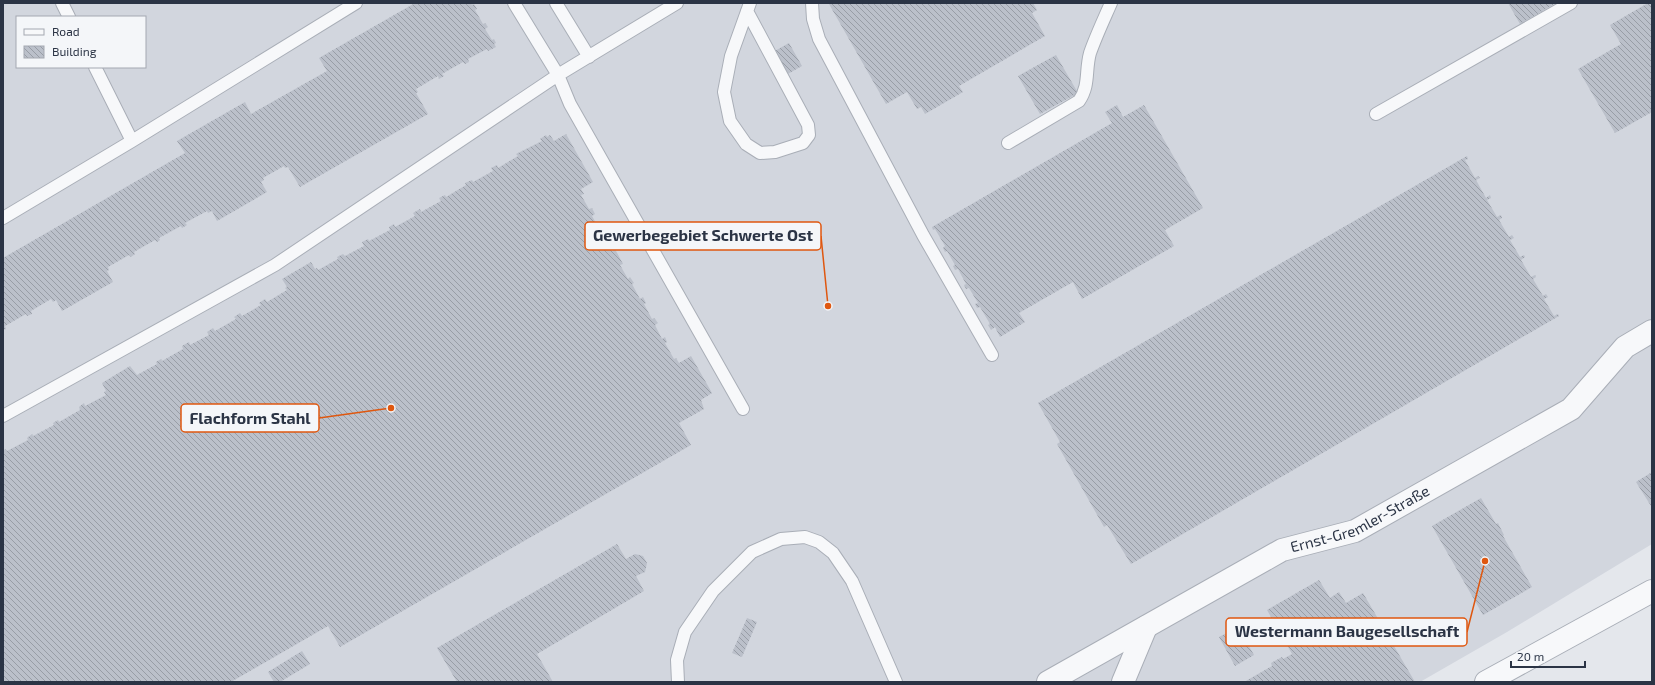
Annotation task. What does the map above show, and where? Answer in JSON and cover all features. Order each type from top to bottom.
[{"type":"street","name":"Ernst-Gremler-Straße","points":[[1048,682],[1282,550],[1355,531],[1571,410],[1625,346],[1652,330]]},
{"type":"street","points":[[1486,682],[1652,591]]},
{"type":"street","points":[[1123,682],[1146,627]]},
{"type":"lane","points":[[62,3],[68,16]]},
{"type":"lane","points":[[3,218],[132,141],[356,3]]},
{"type":"lane","points":[[514,3],[558,75],[570,104],[743,409]]},
{"type":"lane","points":[[556,3],[589,57]]},
{"type":"lane","points":[[3,416],[275,265],[558,75],[677,3]]},
{"type":"lane","points":[[812,3],[813,19],[818,39],[923,235],[992,355]]},
{"type":"lane","points":[[1008,143],[1079,101],[1085,92],[1090,53],[1111,3]]},
{"type":"lane","points":[[1376,114],[1571,3]]},
{"type":"lane","points":[[749,7],[808,125],[809,135],[803,143],[775,152],[760,153],[746,144],[730,120],[724,92],[731,56],[749,7]]},
{"type":"lane","points":[[96,68],[132,141]]},
{"type":"lane","points":[[678,682],[677,660],[684,632],[713,591],[752,552],[780,539],[805,537],[819,542],[834,553],[848,576],[896,682]]},
{"type":"shaded area","points":[[3,3],[1652,3],[1652,544],[1507,632],[1420,682],[3,682]]},
{"type":"building","points":[[415,3],[474,4],[477,9],[475,10],[483,24],[485,23],[488,27],[485,29],[492,40],[494,39],[496,43],[494,44],[496,47],[488,51],[487,49],[468,59],[469,62],[465,64],[463,62],[442,74],[444,76],[439,79],[438,76],[416,89],[418,92],[416,93],[428,114],[300,187],[288,167],[285,168],[284,166],[263,178],[264,180],[261,182],[267,192],[217,221],[212,211],[208,213],[207,211],[185,223],[187,225],[182,228],[181,226],[159,238],[160,240],[157,242],[155,240],[134,252],[135,254],[131,257],[129,255],[108,267],[109,270],[107,271],[113,282],[62,311],[56,300],[53,302],[51,299],[31,311],[32,314],[27,316],[26,314],[5,326],[6,329],[3,330],[3,258],[185,153],[177,141],[245,102],[251,114],[327,71],[319,58]]},
{"type":"building","points":[[1033,3],[1037,10],[1032,13],[1045,36],[959,86],[963,92],[925,114],[921,107],[917,109],[907,92],[886,104],[829,4]]},
{"type":"building","points":[[1508,3],[1556,3],[1520,24]]},
{"type":"building","points":[[1648,3],[1652,3],[1652,112],[1615,133],[1578,69],[1621,44],[1610,25]]},
{"type":"building","points":[[789,43],[802,66],[786,75],[773,52]]},
{"type":"building","points":[[1056,55],[1078,93],[1040,114],[1018,76]]},
{"type":"building","points":[[1117,105],[1123,117],[1144,105],[1203,208],[1165,230],[1174,246],[1082,299],[1073,282],[1019,313],[1025,322],[1000,337],[995,327],[991,330],[988,325],[990,324],[980,307],[977,308],[975,304],[978,303],[969,288],[966,289],[964,285],[966,284],[958,269],[955,270],[953,266],[955,265],[947,251],[945,252],[943,248],[945,246],[935,229],[933,230],[932,227],[1112,123],[1105,112]]},
{"type":"building","points":[[566,134],[593,182],[581,189],[584,194],[581,195],[589,209],[592,208],[595,214],[592,216],[600,230],[603,229],[606,234],[603,235],[612,251],[615,249],[623,264],[620,265],[628,279],[630,277],[634,283],[632,284],[640,299],[643,297],[646,303],[644,304],[652,319],[654,318],[658,323],[655,325],[662,339],[665,337],[667,342],[665,343],[674,359],[676,358],[679,363],[691,356],[712,393],[701,400],[704,409],[679,423],[691,445],[340,647],[328,626],[231,682],[3,682],[3,451],[5,449],[7,451],[28,440],[27,438],[32,434],[33,436],[54,425],[53,423],[58,420],[59,422],[80,410],[79,407],[84,403],[85,406],[106,395],[104,392],[106,391],[102,383],[130,366],[137,375],[157,364],[156,362],[161,359],[162,361],[183,349],[182,346],[189,342],[190,345],[209,335],[207,332],[213,328],[215,331],[236,319],[234,317],[240,313],[242,316],[261,305],[259,303],[265,299],[267,302],[287,290],[285,288],[287,287],[282,279],[311,262],[315,269],[317,268],[318,270],[338,259],[337,257],[343,254],[345,256],[364,246],[362,242],[368,239],[369,241],[390,230],[389,227],[394,224],[395,227],[415,216],[413,213],[420,209],[421,212],[441,201],[439,198],[445,195],[446,197],[466,185],[465,183],[472,180],[473,182],[493,171],[491,168],[497,165],[498,168],[518,156],[516,154],[542,141],[540,139],[546,135],[547,137],[550,135],[554,141]]},
{"type":"building","points":[[1467,156],[1468,159],[1465,160],[1475,178],[1478,176],[1480,178],[1476,180],[1486,198],[1490,195],[1491,198],[1487,200],[1497,217],[1501,215],[1502,218],[1499,220],[1509,237],[1512,235],[1514,238],[1510,240],[1520,257],[1524,255],[1525,257],[1521,260],[1531,277],[1535,275],[1536,277],[1533,279],[1543,296],[1546,294],[1548,297],[1544,299],[1554,316],[1558,314],[1559,316],[1131,564],[1107,525],[1104,527],[1057,444],[1060,442],[1038,403]]},
{"type":"building","points":[[1652,472],[1652,505],[1651,506],[1636,482]]},
{"type":"building","points":[[1481,498],[1496,524],[1498,523],[1504,535],[1503,536],[1532,587],[1483,615],[1432,526]]},
{"type":"building","points":[[617,544],[626,559],[635,554],[643,556],[647,563],[645,572],[636,576],[644,591],[537,654],[553,682],[457,682],[437,648]]},
{"type":"building","points":[[1319,580],[1330,598],[1339,592],[1346,603],[1363,593],[1415,682],[1244,682],[1272,666],[1271,663],[1292,654],[1267,610]]},
{"type":"building","points":[[747,618],[757,622],[742,657],[732,653]]},
{"type":"building","points":[[1238,627],[1254,655],[1235,666],[1219,637]]},
{"type":"building","points":[[302,651],[310,664],[280,682],[274,682],[268,672]]},
{"type":"place","name":"Gewerbegebiet Schwerte Ost","points":[[828,306]]},
{"type":"place","name":"Flachform Stahl","points":[[391,408]]},
{"type":"place","name":"Westermann Baugesellschaft","points":[[1485,561]]}]
